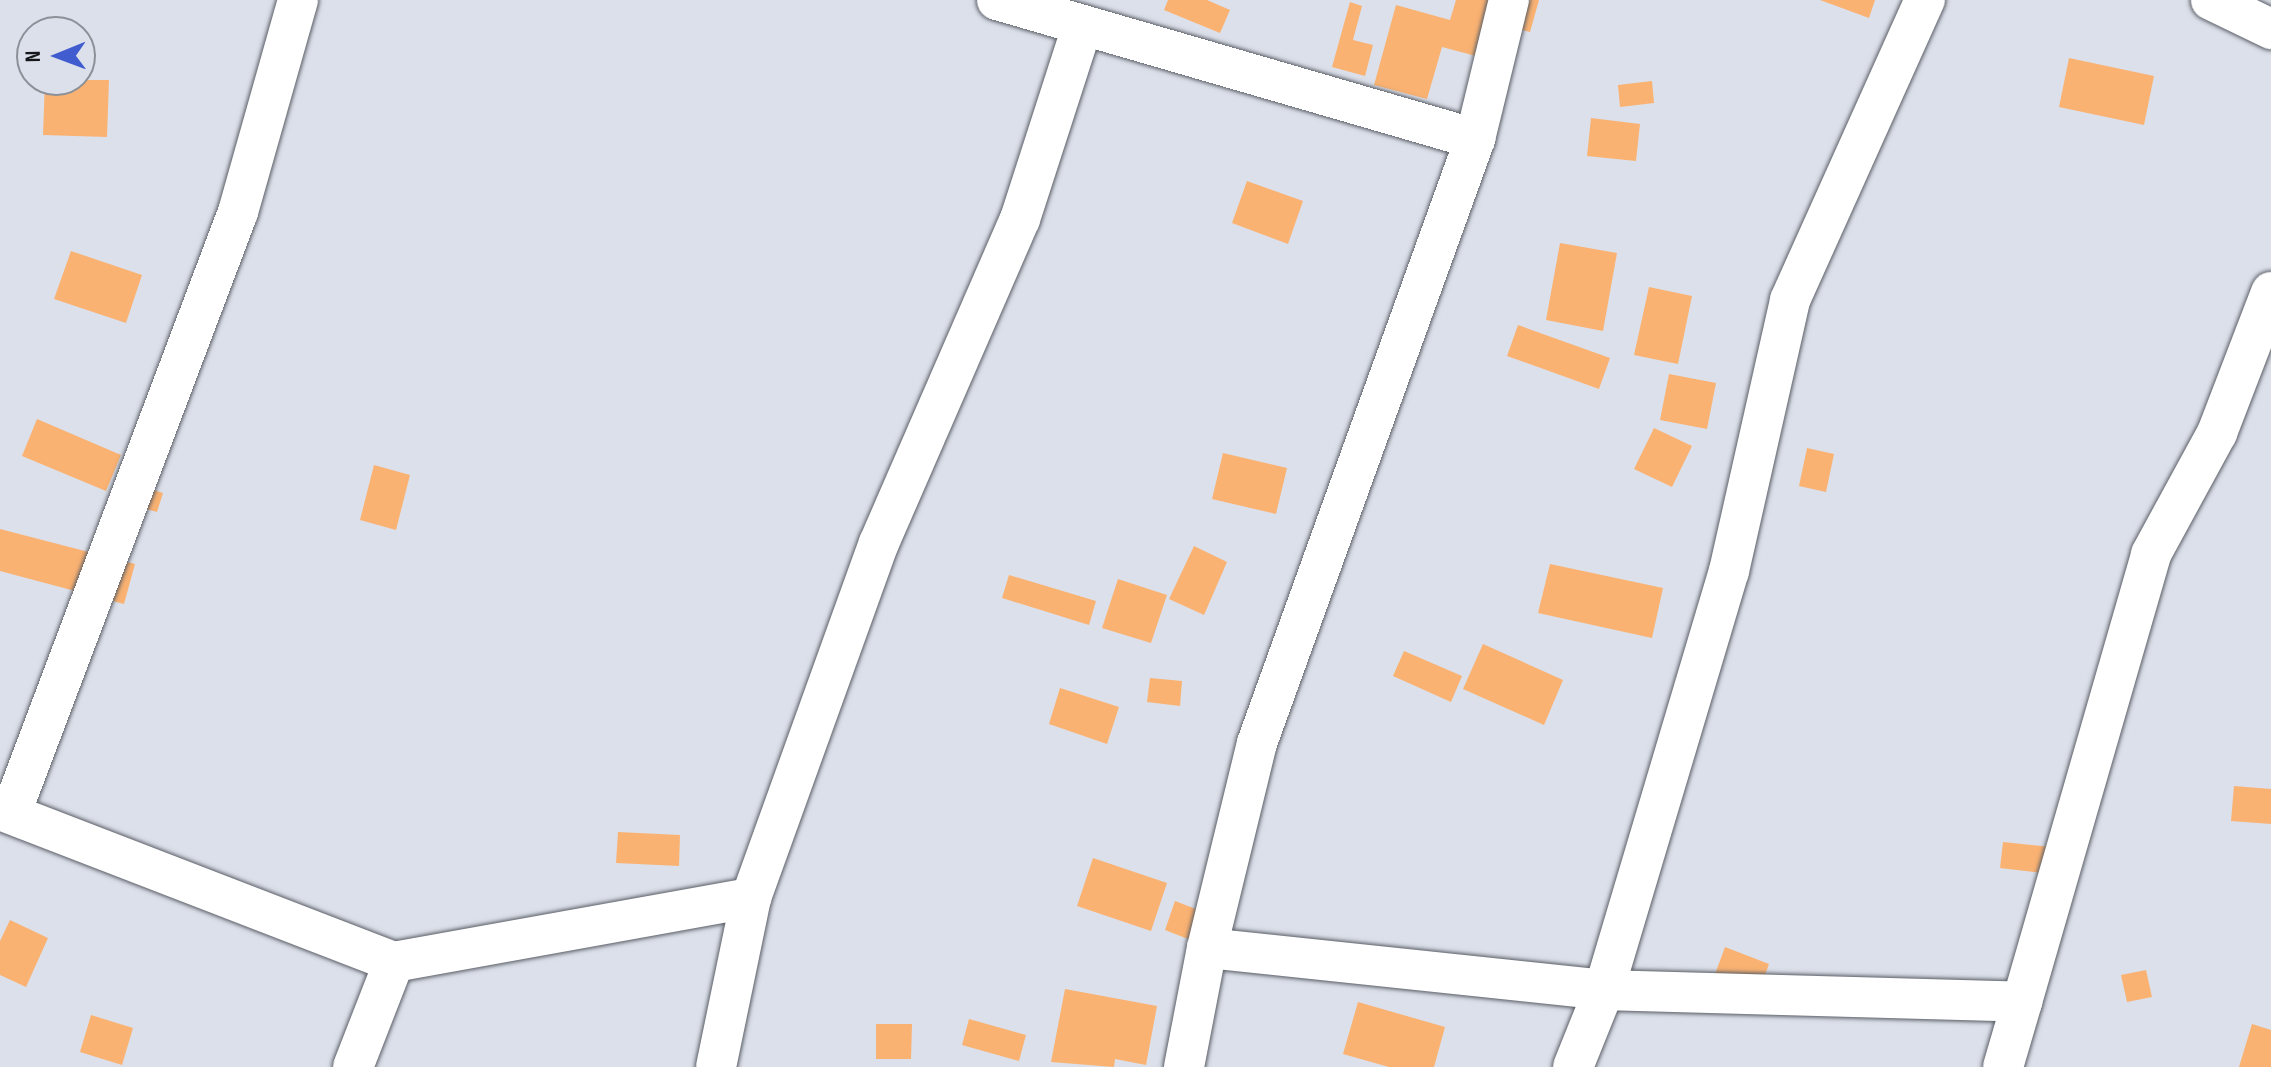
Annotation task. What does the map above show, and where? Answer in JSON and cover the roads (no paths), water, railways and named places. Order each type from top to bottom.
[{"type":"street","points":[[298,0],[238,212],[5,812],[394,962],[751,898]]},
{"type":"street","points":[[997,0],[1475,139]]},
{"type":"street","points":[[1184,1067],[1207,948],[1257,743],[1475,139],[1509,0]]},
{"type":"street","points":[[1573,1067],[1604,990],[1729,571],[1790,300],[1925,0]]},
{"type":"street","points":[[2211,0],[2271,29]]},
{"type":"street","points":[[716,1067],[751,898],[879,543],[1020,219],[1082,27]]},
{"type":"street","points":[[2003,1067],[2151,554],[2217,433],[2271,292]]},
{"type":"street","points":[[1207,948],[1604,990],[2022,1002]]},
{"type":"street","points":[[353,1067],[394,962]]}]
